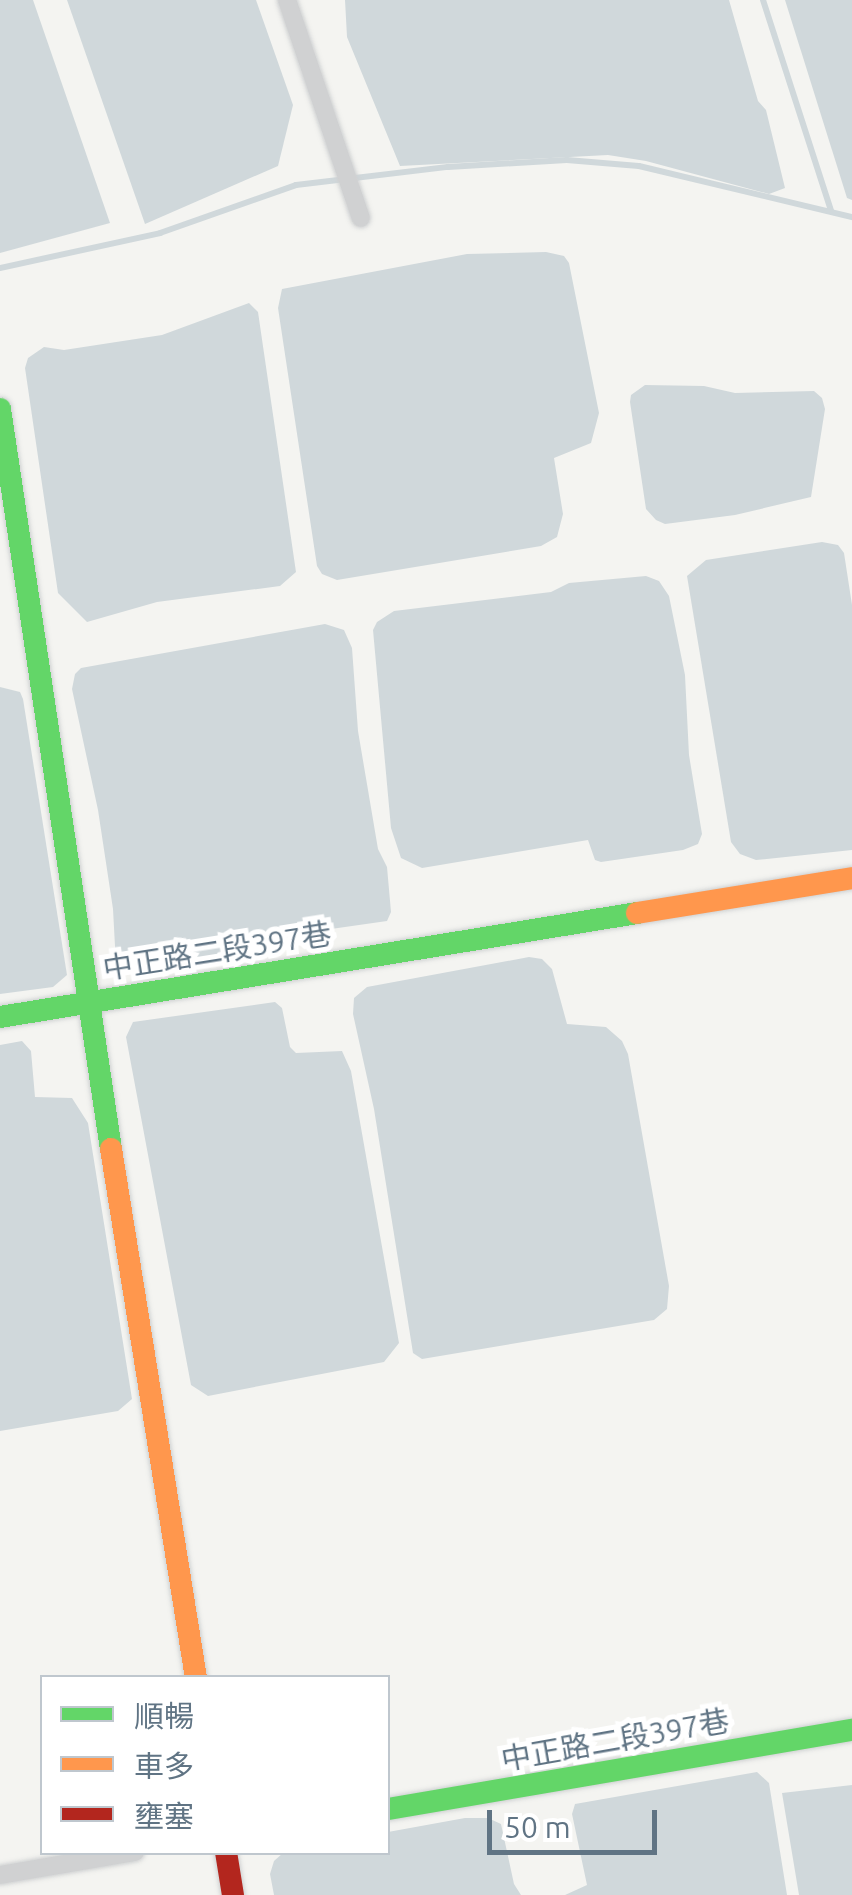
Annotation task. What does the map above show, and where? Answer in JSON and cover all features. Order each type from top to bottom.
[{"type":"street","points":[[288,0],[361,218]]},
{"type":"street","points":[[0,409],[89,1002],[0,1017]]},
{"type":"street","name":"中正路二段397巷","points":[[196,1675],[89,1002],[852,878]]},
{"type":"street","name":"中正路二段397巷","points":[[390,1809],[852,1730]]},
{"type":"street","points":[[0,1876],[117,1855]]},
{"type":"street","points":[[226,1855],[233,1895]]},
{"type":"shaded area","points":[[0,0],[33,0],[110,223],[0,253]]},
{"type":"shaded area","points":[[67,0],[256,0],[293,105],[278,166],[145,224]]},
{"type":"shaded area","points":[[345,0],[729,0],[758,101],[766,110],[785,188],[769,194],[646,161],[608,155],[400,166],[347,37]]},
{"type":"shaded area","points":[[785,0],[852,0],[852,200],[847,198]]},
{"type":"shaded area","points":[[546,252],[564,256],[569,263],[599,413],[591,443],[554,458],[563,514],[557,537],[541,546],[337,580],[322,574],[317,566],[278,308],[282,289],[467,254]]},
{"type":"shaded area","points":[[249,303],[258,312],[296,572],[280,586],[157,602],[87,622],[58,593],[25,368],[28,358],[44,347],[64,350],[162,335]]},
{"type":"shaded area","points":[[645,385],[704,386],[735,393],[814,391],[822,398],[825,409],[811,497],[735,515],[665,524],[656,520],[646,509],[630,402],[631,395]]},
{"type":"shaded area","points":[[822,542],[838,545],[844,553],[852,605],[852,850],[756,860],[740,854],[731,842],[687,576],[706,560]]},
{"type":"shaded area","points":[[646,576],[659,581],[669,596],[685,675],[689,755],[702,834],[698,844],[683,850],[601,862],[595,860],[588,840],[422,868],[401,858],[391,828],[373,630],[377,622],[394,611],[551,592],[569,583]]},
{"type":"shaded area","points":[[325,624],[344,630],[352,648],[358,731],[378,849],[387,867],[391,912],[387,921],[268,938],[243,952],[202,957],[192,964],[121,971],[116,965],[113,909],[98,810],[72,689],[75,674],[81,668]]},
{"type":"shaded area","points":[[0,687],[20,692],[23,699],[67,975],[53,987],[0,994]]},
{"type":"shaded area","points":[[529,957],[542,959],[552,969],[567,1024],[606,1027],[622,1041],[628,1054],[669,1286],[667,1309],[654,1320],[422,1359],[413,1353],[374,1109],[353,1014],[354,998],[367,987]]},
{"type":"shaded area","points":[[275,1002],[282,1008],[290,1047],[296,1053],[342,1051],[351,1071],[399,1343],[384,1362],[208,1396],[191,1385],[126,1037],[133,1022]]},
{"type":"shaded area","points":[[22,1041],[31,1051],[35,1097],[72,1098],[88,1123],[132,1399],[118,1411],[0,1431],[0,1045]]},
{"type":"shaded area","points":[[757,1772],[769,1783],[787,1895],[565,1895],[587,1885],[572,1814],[575,1804]]},
{"type":"shaded area","points":[[852,1785],[852,1895],[799,1895],[782,1793]]},
{"type":"shaded area","points":[[465,1818],[488,1818],[501,1824],[514,1884],[521,1895],[274,1895],[270,1874],[281,1855],[390,1855],[390,1832]]},
{"type":"waterway","points":[[763,0],[831,211]]},
{"type":"waterway","points":[[0,268],[160,233],[296,185],[448,167],[567,160],[639,166],[852,217]]},
{"type":"traffic: fast","points":[[0,409],[111,1149]]},
{"type":"traffic: fast","points":[[0,1017],[637,913]]},
{"type":"traffic: fast","points":[[390,1809],[852,1730]]},
{"type":"traffic: slow","points":[[637,913],[852,878]]},
{"type":"traffic: slow","points":[[111,1149],[196,1675]]},
{"type":"traffic: jam","points":[[226,1855],[233,1895]]}]
